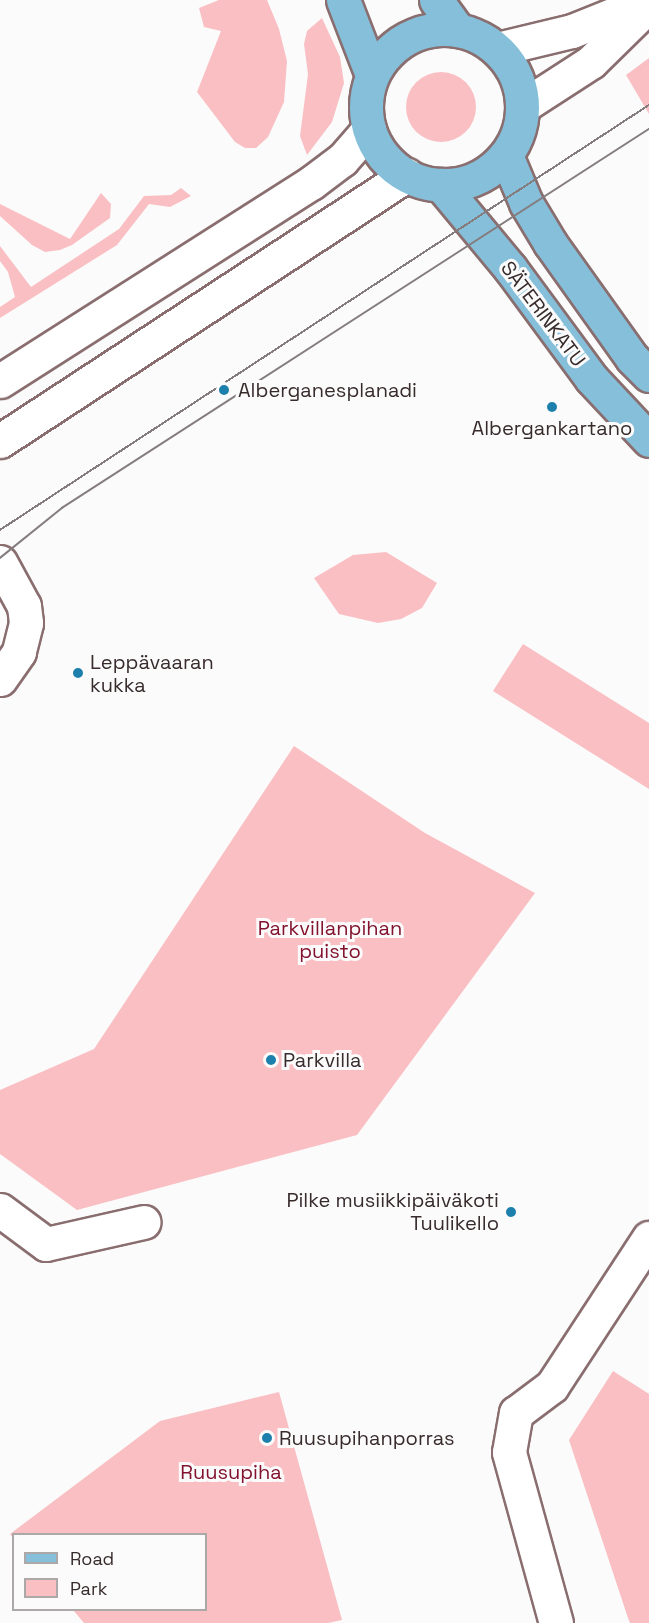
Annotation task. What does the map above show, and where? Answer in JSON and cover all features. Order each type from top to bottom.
[{"type":"main road","points":[[343,0],[372,75]]},
{"type":"main road","points":[[436,0],[458,30]]},
{"type":"main road","points":[[458,30],[473,34],[497,49],[516,75],[523,106],[518,132],[506,155],[477,178],[441,185],[407,175],[383,156],[369,129],[366,111],[372,75],[394,46],[409,36],[425,31],[458,30]]},
{"type":"main road","points":[[506,155],[526,204],[550,243],[632,358],[649,375]]},
{"type":"main road","name":"SÄTERINKATU","points":[[441,185],[510,268],[591,378],[649,440]]},
{"type":"street","points":[[497,49],[572,31],[649,0]]},
{"type":"street","points":[[523,106],[591,62],[649,5]]},
{"type":"street","points":[[0,381],[311,183],[342,160],[369,129]]},
{"type":"street","points":[[0,441],[407,175]]},
{"type":"street","points":[[0,562],[24,606],[26,623],[19,652],[0,678]]},
{"type":"street","points":[[0,1210],[46,1244],[144,1222]]},
{"type":"street","points":[[556,1623],[508,1452],[516,1413],[552,1386],[649,1238]]},
{"type":"green space","points":[[219,0],[267,0],[279,29],[287,61],[284,102],[268,137],[256,148],[245,148],[235,142],[197,92],[221,31],[204,27],[199,8]]},
{"type":"green space","points":[[322,18],[340,57],[344,83],[332,122],[307,155],[300,136],[308,74],[304,44],[307,31]]},
{"type":"green space","points":[[649,58],[649,114],[626,75]]},
{"type":"green space","points":[[441,72],[454,75],[466,82],[473,94],[476,107],[473,120],[466,132],[454,139],[441,142],[428,139],[416,132],[409,120],[406,107],[409,94],[416,82],[428,75]]},
{"type":"green space","points":[[181,188],[191,196],[170,207],[149,204],[117,245],[0,318],[0,307],[15,297],[8,272],[0,261],[0,246],[31,287],[119,229],[144,196],[171,195]]},
{"type":"green space","points":[[101,193],[111,204],[110,218],[72,245],[60,250],[45,252],[32,245],[0,216],[0,204],[70,239]]},
{"type":"green space","points":[[386,552],[437,583],[422,608],[401,619],[378,623],[339,614],[314,578],[353,555]]},
{"type":"green space","points":[[523,644],[649,723],[649,789],[493,691]]},
{"type":"green space","name":"Parkvillanpihan puisto","points":[[294,746],[425,833],[535,893],[357,1135],[77,1210],[0,1154],[0,1090],[94,1049]]},
{"type":"green space","points":[[613,1371],[649,1394],[649,1623],[630,1623],[569,1440]]},
{"type":"green space","name":"Ruusupiha","points":[[279,1392],[342,1620],[328,1623],[84,1623],[74,1611],[207,1611],[207,1533],[12,1533],[12,1537],[10,1534],[160,1421]]},
{"type":"tram line","points":[[0,530],[649,105]]},
{"type":"tram line","points":[[0,558],[62,508],[649,129]]},
{"type":"place","name":"Alberganesplanadi","points":[[224,390]]},
{"type":"place","name":"Albergankartano","points":[[552,407]]},
{"type":"place","name":"Leppävaaran kukka","points":[[78,673]]},
{"type":"place","name":"Parkvilla","points":[[271,1060]]},
{"type":"place","name":"Pilke musiikkipäiväkoti Tuulikello","points":[[511,1212]]},
{"type":"place","name":"Ruusupihanporras","points":[[267,1438]]}]
